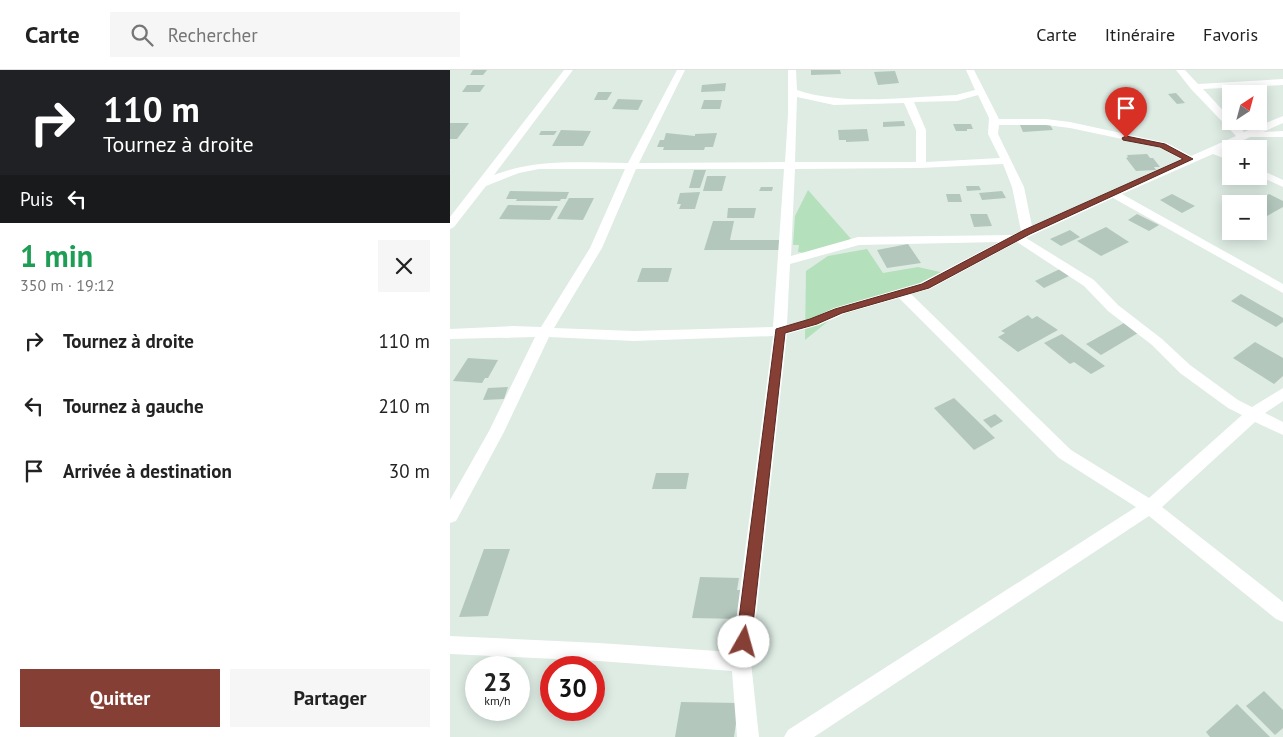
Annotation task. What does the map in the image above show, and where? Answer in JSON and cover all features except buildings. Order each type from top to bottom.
[{"type":"street","points":[[450,225],[569,70]]},
{"type":"street","points":[[450,516],[496,432],[544,333],[596,248],[632,165],[681,70]]},
{"type":"street","points":[[748,737],[741,662],[780,331],[790,166],[792,70]]},
{"type":"street","points":[[970,70],[992,113],[994,122],[993,134],[1018,187],[1023,235]]},
{"type":"street","points":[[1180,70],[1194,87],[1245,136],[1283,134]]},
{"type":"street","points":[[1194,87],[1283,82]]},
{"type":"street","points":[[793,92],[824,102],[956,98],[980,91]]},
{"type":"street","points":[[908,100],[921,130],[921,165]]},
{"type":"street","points":[[450,334],[504,331],[634,336],[780,331],[814,322],[839,311],[926,286],[1023,235],[1283,118]]},
{"type":"street","points":[[994,122],[1046,122],[1070,125],[1163,145],[1189,159]]},
{"type":"street","points":[[1212,149],[1222,154]]},
{"type":"street","points":[[483,182],[529,167],[921,165],[1007,161]]},
{"type":"street","points":[[1267,176],[1283,184]]},
{"type":"street","points":[[1113,194],[1283,289]]},
{"type":"street","points":[[784,262],[858,241],[1023,235],[1089,284],[1113,308],[1157,342],[1185,369],[1211,389],[1233,404],[1255,413],[1283,429]]},
{"type":"street","points":[[903,294],[1065,454],[1150,508],[1283,613]]},
{"type":"street","points":[[795,737],[1150,508],[1255,413],[1283,393]]},
{"type":"street","points":[[450,645],[599,652],[741,662]]},
{"type":"green space","points":[[808,190],[851,239],[816,255],[798,252],[799,245],[793,245],[795,216]]},
{"type":"green space","points":[[867,249],[883,273],[918,267],[953,275],[921,291],[832,318],[805,340],[806,271],[828,256]]},
{"type":"route","points":[[744,642],[780,331],[814,322],[839,311],[926,286],[1027,232],[1189,159],[1169,147],[1126,138]]}]
